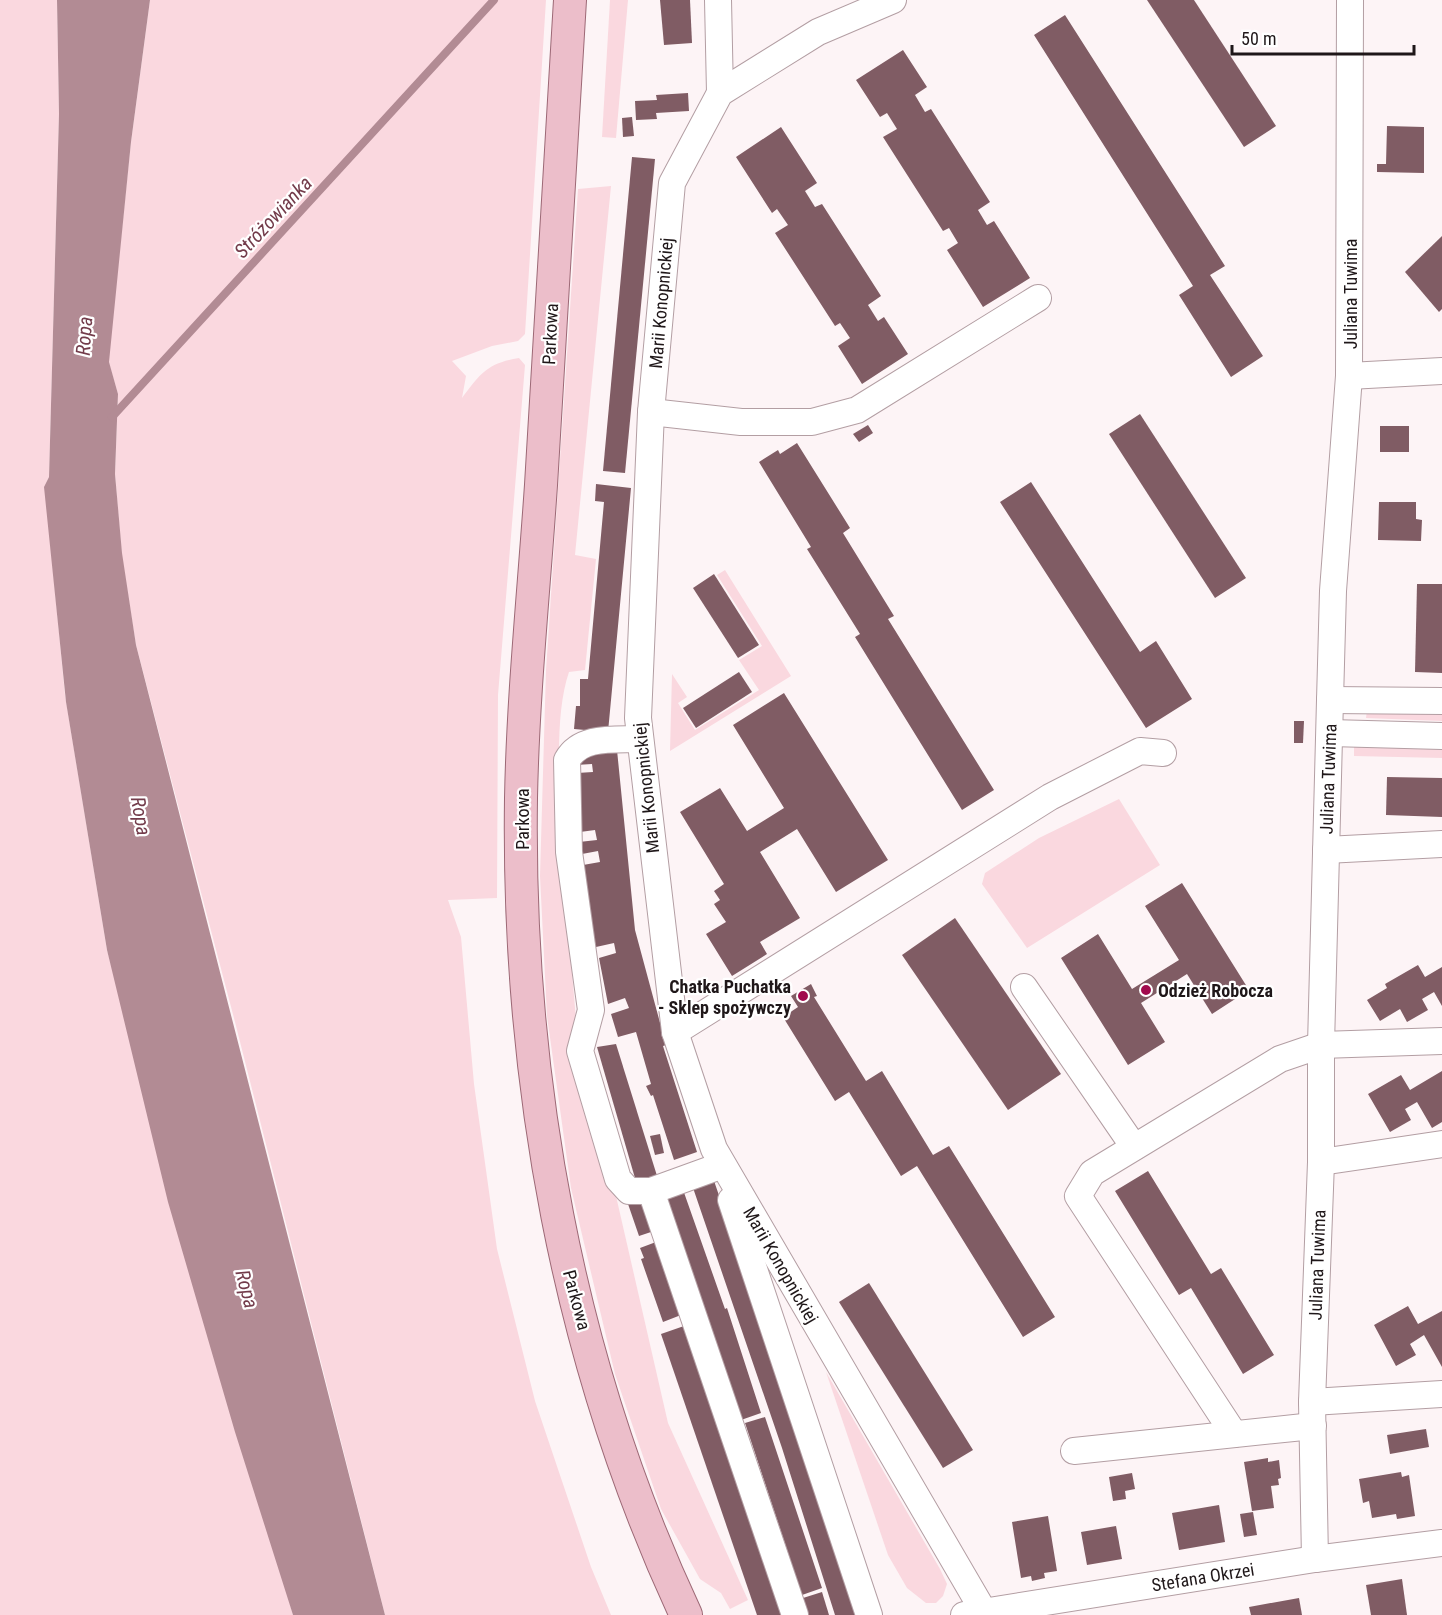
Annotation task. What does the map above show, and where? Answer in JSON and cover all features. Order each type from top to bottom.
[{"type":"main road","name":"Parkowa","points":[[570,0],[521,796],[526,994],[533,1071],[564,1251],[612,1432],[657,1554],[686,1615]]},
{"type":"street","points":[[718,0],[720,93]]},
{"type":"street","points":[[720,93],[818,32],[893,0]]},
{"type":"street","name":"Juliana Tuwima","points":[[1315,1559],[1312,1414],[1321,1162],[1321,1045],[1333,591],[1349,376],[1350,0]]},
{"type":"street","name":"Marii Konopnickiej","points":[[720,93],[672,183],[651,412],[638,718],[675,1032],[717,1157],[974,1613]]},
{"type":"street","points":[[651,412],[741,422],[812,422],[857,410],[1038,298]]},
{"type":"street","points":[[1349,376],[1442,371]]},
{"type":"street","points":[[1330,700],[1442,701]]},
{"type":"street","points":[[1330,733],[1442,736]]},
{"type":"street","points":[[640,739],[588,742],[572,750],[567,760],[569,852],[591,1010],[580,1051],[618,1179],[629,1191],[651,1191],[717,1157],[869,1615]]},
{"type":"street","points":[[675,1032],[1050,796],[1140,751],[1163,753]]},
{"type":"street","points":[[1326,850],[1442,844]]},
{"type":"street","points":[[1024,987],[1134,1147]]},
{"type":"street","points":[[1234,1434],[1078,1196],[1092,1173],[1280,1059],[1321,1045],[1442,1041]]},
{"type":"street","points":[[1321,1162],[1442,1144]]},
{"type":"street","points":[[651,1191],[795,1615]]},
{"type":"street","points":[[1074,1451],[1234,1434],[1312,1414],[1442,1394]]},
{"type":"street","name":"Stefana Okrzei","points":[[974,1613],[1315,1559],[1442,1542]]},
{"type":"shaded area","points":[[0,0],[57,0],[59,114],[49,477],[45,487],[65,695],[107,950],[293,1615],[0,1615]]},
{"type":"shaded area","points":[[150,0],[546,0],[525,334],[518,341],[492,346],[452,361],[466,376],[462,398],[485,371],[499,363],[519,358],[525,365],[498,695],[497,898],[448,900],[461,937],[474,1084],[497,1249],[535,1401],[591,1567],[611,1615],[385,1615],[235,1022],[136,645],[122,558],[115,474],[118,394],[108,360],[131,142]]},
{"type":"shaded area","points":[[610,0],[628,0],[616,138],[602,137]]},
{"type":"shaded area","points":[[611,186],[575,555],[596,559],[585,670],[569,672],[564,692],[559,740],[560,792],[575,1003],[582,1072],[593,1141],[605,1148],[668,1423],[748,1600],[730,1609],[721,1593],[700,1579],[661,1509],[615,1374],[571,1188],[547,1016],[540,876],[546,670],[578,189]]},
{"type":"shaded area","points":[[725,570],[791,676],[670,751],[672,674],[687,697],[678,703],[695,730],[759,690],[739,660],[762,646],[717,575]]},
{"type":"shaded area","points":[[1367,710],[1442,712],[1442,721],[1366,718]]},
{"type":"shaded area","points":[[1354,742],[1442,745],[1442,758],[1354,756]]},
{"type":"shaded area","points":[[1119,799],[1160,865],[1027,948],[982,884],[985,873],[1039,838]]},
{"type":"shaded area","points":[[826,1372],[940,1569],[947,1584],[943,1596],[936,1603],[926,1603],[907,1588],[888,1555]]},
{"type":"water","name":"Ropa","points":[[57,0],[150,0],[131,142],[109,362],[118,394],[115,474],[122,553],[136,645],[385,1615],[293,1615],[235,1432],[168,1202],[107,950],[66,702],[44,487],[49,477],[59,114]]},
{"type":"building","points":[[660,0],[690,0],[692,43],[664,45]]},
{"type":"building","points":[[1147,0],[1194,0],[1276,126],[1244,147]]},
{"type":"building","points":[[1065,15],[1225,266],[1210,275],[1263,356],[1231,377],[1179,295],[1193,286],[1034,35]]},
{"type":"building","points":[[903,50],[927,87],[915,95],[925,112],[931,109],[990,202],[978,210],[987,225],[994,221],[1030,278],[983,307],[947,250],[958,243],[949,228],[943,231],[883,137],[897,129],[887,113],[880,117],[856,80]]},
{"type":"building","points":[[688,93],[689,111],[656,113],[657,119],[636,120],[635,101],[657,100],[656,95]]},
{"type":"building","points":[[632,117],[634,136],[623,137],[622,118]]},
{"type":"building","points":[[1387,126],[1424,127],[1424,173],[1377,172],[1377,164],[1386,164]]},
{"type":"building","points":[[781,127],[817,183],[805,191],[815,207],[822,204],[881,296],[868,305],[878,321],[884,317],[908,354],[862,384],[838,346],[850,338],[840,323],[835,326],[775,233],[788,225],[777,209],[772,213],[736,157]]},
{"type":"building","points":[[632,157],[655,159],[625,473],[603,471]]},
{"type":"building","points":[[1442,236],[1442,309],[1439,312],[1405,272]]},
{"type":"building","points":[[1140,414],[1246,578],[1215,598],[1109,434]]},
{"type":"building","points":[[868,425],[873,433],[859,442],[853,434]]},
{"type":"building","points":[[1380,426],[1409,426],[1409,452],[1380,452]]},
{"type":"building","points":[[797,443],[850,528],[843,533],[894,616],[888,619],[994,790],[962,810],[855,637],[860,634],[807,549],[811,547],[759,462],[778,450],[780,454]]},
{"type":"building","points":[[1031,482],[1140,652],[1156,641],[1192,699],[1146,728],[1000,502]]},
{"type":"building","points":[[596,484],[631,488],[608,732],[574,729],[576,706],[580,706],[580,679],[588,679],[604,502],[595,501]]},
{"type":"building","points":[[1379,502],[1416,502],[1416,519],[1422,520],[1421,541],[1378,540]]},
{"type":"building","points":[[714,574],[759,645],[738,658],[693,588]]},
{"type":"building","points":[[1417,584],[1442,584],[1442,673],[1415,672]]},
{"type":"building","points":[[739,672],[752,692],[696,728],[683,708]]},
{"type":"building","points":[[784,693],[888,860],[836,892],[797,829],[760,852],[800,918],[760,942],[767,954],[732,976],[706,934],[726,922],[714,904],[720,900],[714,891],[724,884],[680,812],[720,788],[747,831],[784,808],[733,725]]},
{"type":"building","points":[[1294,721],[1304,721],[1303,743],[1294,743]]},
{"type":"building","points":[[617,750],[635,930],[666,1045],[663,1046],[697,1152],[674,1160],[653,1095],[651,1096],[646,1086],[651,1084],[636,1032],[618,1037],[611,1014],[629,1008],[625,998],[608,1004],[599,958],[616,953],[614,943],[596,947],[583,865],[600,862],[598,851],[582,854],[579,842],[597,840],[595,830],[580,832],[577,773],[593,772],[592,764],[576,765],[575,754]]},
{"type":"building","points":[[1387,777],[1442,778],[1442,817],[1386,815]]},
{"type":"building","points":[[1182,883],[1249,990],[1212,1014],[1187,974],[1141,1003],[1165,1042],[1128,1065],[1061,958],[1098,934],[1132,989],[1179,960],[1145,906]]},
{"type":"building","points":[[955,918],[1061,1074],[1008,1110],[902,955]]},
{"type":"building","points":[[1418,965],[1425,977],[1442,967],[1442,1006],[1434,992],[1422,999],[1428,1010],[1407,1022],[1400,1009],[1380,1021],[1367,1000],[1387,988],[1385,984]]},
{"type":"building","points":[[811,984],[817,996],[814,997],[866,1081],[882,1071],[933,1155],[949,1146],[1055,1317],[1023,1337],[917,1166],[901,1176],[849,1092],[835,1101],[783,1017],[798,1007],[791,996]]},
{"type":"building","points":[[616,1044],[658,1179],[637,1185],[597,1047]]},
{"type":"building","points":[[1442,1071],[1442,1122],[1432,1128],[1417,1102],[1405,1109],[1411,1120],[1390,1132],[1368,1094],[1401,1075],[1410,1090]]},
{"type":"building","points":[[660,1134],[664,1153],[655,1155],[650,1136]]},
{"type":"building","points":[[1148,1171],[1211,1274],[1221,1268],[1274,1355],[1243,1374],[1191,1288],[1179,1295],[1115,1191]]},
{"type":"building","points":[[712,1175],[802,1438],[859,1615],[835,1615],[782,1448],[691,1182]]},
{"type":"building","points":[[681,1184],[725,1309],[727,1308],[761,1413],[741,1420],[663,1190]]},
{"type":"building","points":[[644,1199],[654,1231],[639,1236],[628,1204]]},
{"type":"building","points":[[656,1242],[681,1315],[663,1322],[641,1259],[644,1258],[640,1248]]},
{"type":"building","points":[[869,1283],[973,1450],[943,1468],[839,1302]]},
{"type":"building","points":[[1408,1306],[1418,1324],[1442,1311],[1442,1367],[1424,1335],[1410,1344],[1416,1355],[1396,1366],[1374,1325]]},
{"type":"building","points":[[684,1326],[783,1615],[757,1615],[661,1334]]},
{"type":"building","points":[[765,1417],[822,1588],[802,1595],[745,1423]]},
{"type":"building","points":[[1426,1429],[1429,1447],[1390,1454],[1387,1435]]},
{"type":"building","points":[[1268,1458],[1268,1462],[1279,1460],[1281,1478],[1278,1479],[1279,1485],[1271,1486],[1274,1508],[1252,1511],[1244,1462]]},
{"type":"building","points":[[1401,1472],[1402,1477],[1409,1475],[1415,1516],[1397,1519],[1396,1514],[1372,1518],[1369,1501],[1363,1503],[1359,1479]]},
{"type":"building","points":[[1132,1473],[1135,1489],[1125,1491],[1126,1499],[1113,1501],[1109,1477]]},
{"type":"building","points":[[1219,1505],[1225,1542],[1179,1550],[1172,1513]]},
{"type":"building","points":[[1253,1512],[1257,1535],[1244,1537],[1240,1514]]},
{"type":"building","points":[[1048,1516],[1057,1571],[1044,1573],[1045,1578],[1032,1581],[1031,1576],[1021,1578],[1012,1522]]},
{"type":"building","points":[[1116,1526],[1122,1559],[1087,1565],[1081,1532]]},
{"type":"building","points":[[1402,1579],[1407,1615],[1371,1615],[1366,1585]]},
{"type":"building","points":[[822,1592],[829,1615],[808,1615],[803,1598]]},
{"type":"building","points":[[1299,1598],[1302,1615],[1251,1615],[1249,1607]]},
{"type":"waterway","name":"Stróżowianka","points":[[112,417],[494,0]]},
{"type":"place","name":"Odzież Robocza","points":[[1146,990]]},
{"type":"place","name":"Chatka Puchatka - Sklep spożywczy","points":[[803,996]]}]
